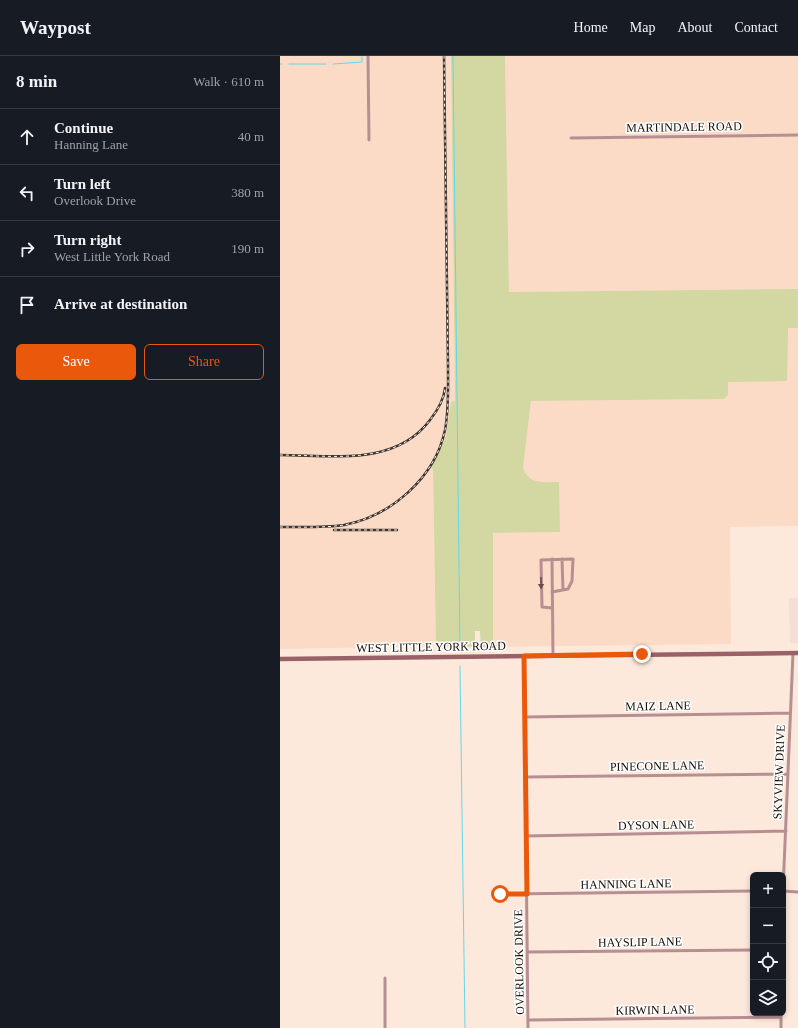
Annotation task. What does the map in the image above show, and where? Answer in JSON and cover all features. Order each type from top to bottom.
[{"type":"main road","name":"WEST LITTLE YORK ROAD","points":[[280,660],[553,655],[796,653]]},
{"type":"street","points":[[368,56],[369,140]]},
{"type":"street","name":"MARTINDALE ROAD","points":[[571,138],[798,135]]},
{"type":"street","points":[[552,559],[553,655]]},
{"type":"street","points":[[552,592],[568,589],[572,581],[574,566],[573,560],[552,559],[541,561],[542,607],[552,608]]},
{"type":"street","points":[[562,559],[563,590]]},
{"type":"street","name":"SKYVIEW DRIVE","points":[[784,872],[790,713],[796,653]]},
{"type":"street","name":"OVERLOOK DRIVE","points":[[524,656],[528,1028]]},
{"type":"street","name":"MAIZ LANE","points":[[525,717],[790,713]]},
{"type":"street","name":"PINECONE LANE","points":[[526,777],[788,774]]},
{"type":"street","name":"DYSON LANE","points":[[526,836],[786,832]]},
{"type":"street","name":"HANNING LANE","points":[[500,894],[750,891]]},
{"type":"street","points":[[786,891],[798,892]]},
{"type":"street","name":"HAYSLIP LANE","points":[[528,952],[750,950]]},
{"type":"street","points":[[385,978],[385,1028]]},
{"type":"street","name":"KIRWIN LANE","points":[[528,1020],[750,1016]]},
{"type":"street","points":[[781,1016],[781,1028]]},
{"type":"shaded area","points":[[280,56],[451,56],[455,402],[451,402],[446,436],[433,470],[436,646],[280,649]]},
{"type":"shaded area","points":[[505,56],[798,56],[798,289],[509,292]]},
{"type":"shaded area","points":[[788,328],[798,328],[798,526],[730,527],[731,644],[493,647],[493,533],[559,532],[559,483],[530,480],[525,475],[523,468],[531,401],[724,399],[728,395],[727,382]]},
{"type":"shaded area","points":[[789,598],[798,598],[798,643],[790,643]]},
{"type":"green space","points":[[451,56],[505,56],[509,292],[798,289],[798,328],[788,328],[787,381],[728,382],[728,395],[724,399],[531,401],[523,468],[533,480],[543,482],[559,482],[560,532],[493,533],[493,647],[481,647],[480,631],[475,631],[475,647],[436,646],[433,470],[431,468],[446,436],[451,402],[455,401]]},
{"type":"waterway","points":[[333,64],[362,62],[362,56]]},
{"type":"waterway","points":[[453,56],[460,649]]},
{"type":"waterway","points":[[289,64],[326,64]]},
{"type":"waterway","points":[[460,666],[465,1028]]},
{"type":"railway","points":[[280,527],[320,527],[344,525],[378,513],[394,504],[421,479],[432,464],[440,447],[445,430],[448,406],[444,56]]},
{"type":"railway","points":[[280,455],[361,455],[381,452],[399,445],[416,435],[430,420],[440,405],[445,388]]},
{"type":"railway","points":[[334,530],[397,530]]},
{"type":"route","points":[[500,894],[527,894],[524,656],[642,654]]}]
